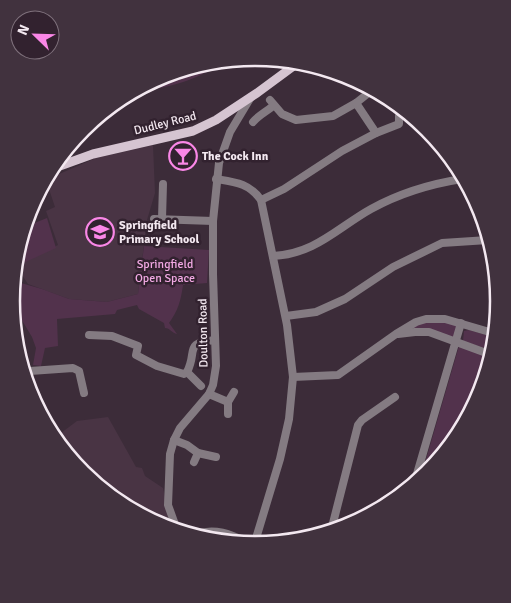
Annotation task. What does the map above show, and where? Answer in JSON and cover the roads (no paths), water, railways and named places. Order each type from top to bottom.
[{"type":"main road","name":"Dudley Road","points":[[65,164],[94,154],[193,131],[216,120],[290,69]]},
{"type":"street","points":[[253,122],[258,115],[266,112],[271,103],[286,116],[296,120],[333,116],[367,94]]},
{"type":"street","name":"Doulton Road","points":[[174,523],[168,505],[169,468],[174,440],[180,428],[209,394],[213,385],[216,366],[213,221],[216,179],[219,163],[230,132],[251,97]]},
{"type":"street","points":[[356,103],[376,132]]},
{"type":"street","points":[[261,200],[284,189],[342,151],[376,132],[399,124],[400,115]]},
{"type":"street","points":[[216,179],[247,186],[261,200],[286,316],[293,377],[289,419],[280,459],[257,537]]},
{"type":"street","points":[[273,256],[284,256],[303,251],[335,233],[371,209],[413,190],[457,180]]},
{"type":"street","points":[[163,184],[158,219],[213,221]]},
{"type":"street","points":[[286,316],[316,312],[346,300],[392,268],[442,243],[483,240]]},
{"type":"street","points":[[293,377],[338,375],[416,322],[445,319],[489,332]]},
{"type":"street","points":[[417,473],[461,323]]},
{"type":"street","points":[[396,334],[429,332],[485,352]]},
{"type":"street","points":[[90,335],[112,336],[129,342],[138,346],[136,355],[145,360],[184,374],[187,372]]},
{"type":"street","points":[[187,372],[196,344],[202,341],[215,340]]},
{"type":"street","points":[[31,372],[73,368],[79,372],[84,393]]},
{"type":"street","points":[[187,372],[201,386]]},
{"type":"street","points":[[228,414],[228,402],[234,392]]},
{"type":"street","points":[[209,394],[228,402]]},
{"type":"street","points":[[333,524],[358,425],[362,420],[392,399],[393,409]]},
{"type":"street","points":[[174,440],[198,452],[216,457]]},
{"type":"street","points":[[194,462],[198,452]]},
{"type":"street","points":[[206,531],[222,532],[231,535]]},
{"type":"place","name":"The Cock Inn","points":[[183,156]]},
{"type":"place","name":"Springfield Primary School","points":[[100,232]]},
{"type":"park label","name":"Springfield Open Space","points":[[165,271]]}]
